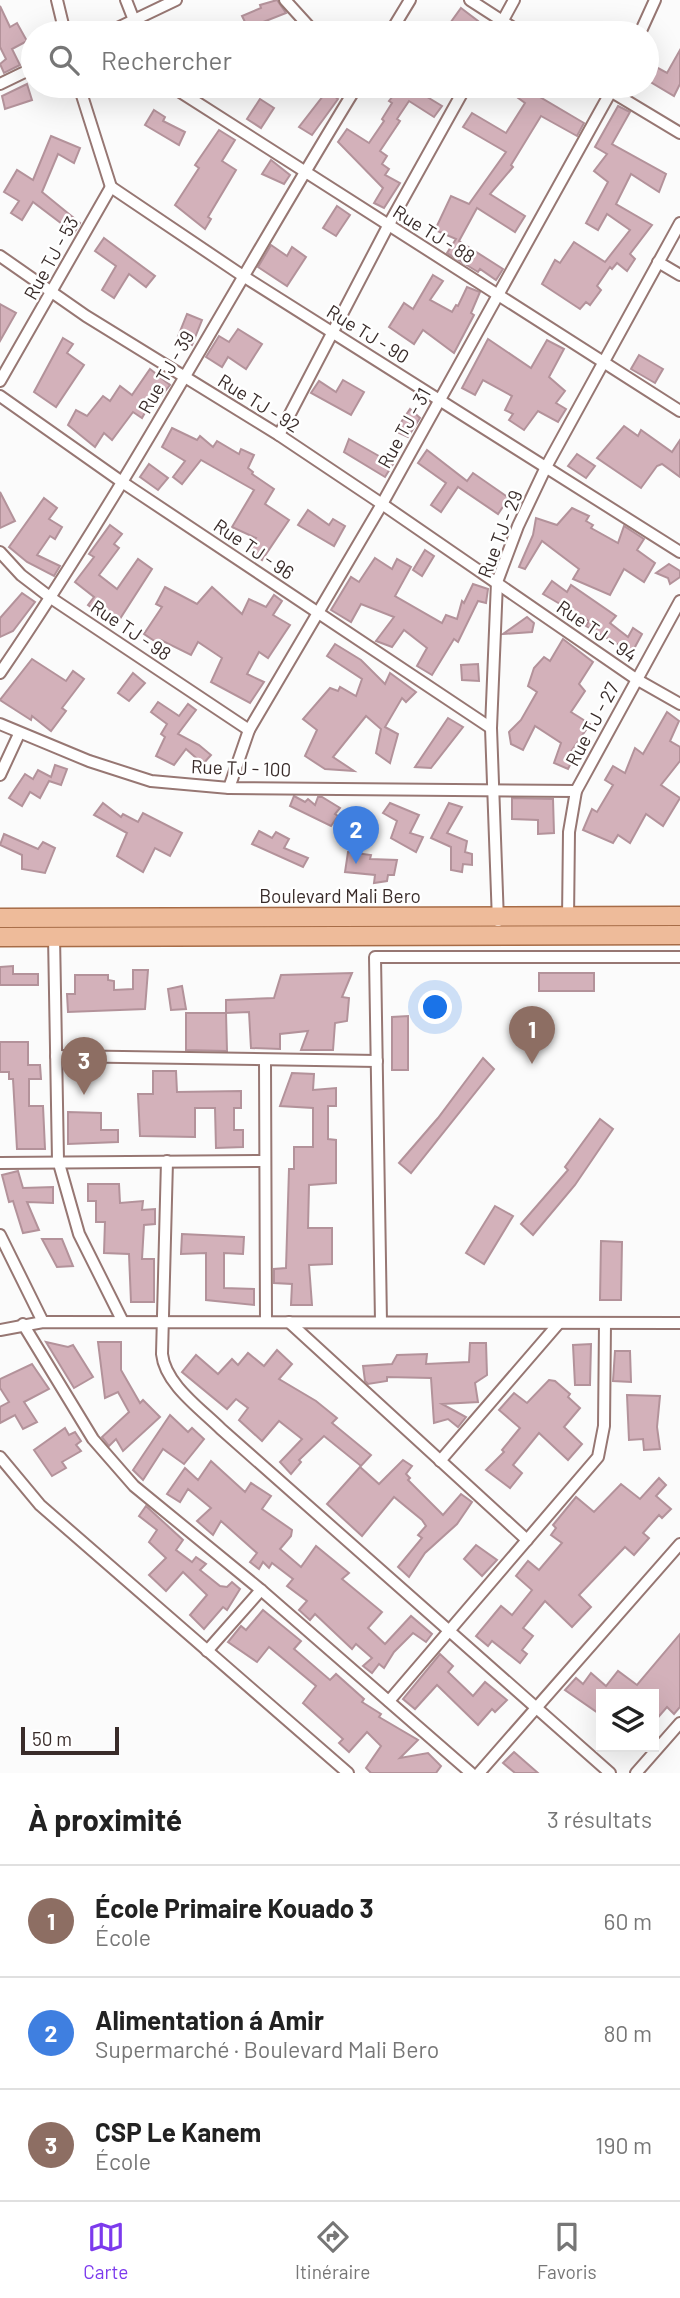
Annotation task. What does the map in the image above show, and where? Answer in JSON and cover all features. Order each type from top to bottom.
[{"type":"main road","name":"Boulevard Mali Bero","points":[[0,918],[568,919],[680,916]]},
{"type":"main road","name":"Boulevard Mali Bero","points":[[0,937],[528,937],[680,934]]},
{"type":"street","points":[[57,0],[62,21]]},
{"type":"street","points":[[126,0],[133,21],[176,0]]},
{"type":"street","points":[[285,0],[302,21]]},
{"type":"street","points":[[397,21],[410,0]]},
{"type":"street","points":[[470,0],[502,21],[514,0]]},
{"type":"street","points":[[645,21],[655,0]]},
{"type":"street","points":[[0,84],[21,74]]},
{"type":"street","points":[[83,98],[111,187]]},
{"type":"street","name":"Rue TJ - 88","points":[[190,98],[680,411]]},
{"type":"street","name":"Rue TJ - 39","points":[[0,673],[51,598],[122,482],[350,98]]},
{"type":"street","points":[[279,435],[388,226],[459,98]]},
{"type":"street","name":"Rue TJ - 31","points":[[229,788],[249,730],[382,504],[499,295],[604,98]]},
{"type":"street","points":[[625,98],[680,133]]},
{"type":"street","name":"Rue TJ - 90","points":[[111,187],[243,276],[680,551]]},
{"type":"street","name":"Rue TJ - 53","points":[[0,381],[111,187]]},
{"type":"street","name":"Rue TJ - 29","points":[[498,936],[491,728],[497,582],[518,526],[546,467],[680,223]]},
{"type":"street","name":"Rue TJ - 92","points":[[0,256],[52,293],[279,435],[497,582]]},
{"type":"street","points":[[658,262],[680,275]]},
{"type":"street","name":"Rue TJ - 96","points":[[0,396],[122,482],[491,728]]},
{"type":"street","name":"Rue TJ - 98","points":[[0,552],[51,598],[249,730]]},
{"type":"street","name":"Rue TJ - 94","points":[[497,582],[636,679],[680,704]]},
{"type":"street","name":"Rue TJ - 27","points":[[568,919],[569,832],[576,791],[680,601]]},
{"type":"street","name":"Rue TJ - 100","points":[[0,724],[19,734],[140,778],[229,788],[492,788]]},
{"type":"street","points":[[0,775],[19,734]]},
{"type":"street","name":"Rue TJ - 27","points":[[492,788],[576,791]]},
{"type":"street","points":[[54,936],[58,1160],[79,1234],[123,1322]]},
{"type":"street","points":[[527,958],[528,937]]},
{"type":"street","points":[[381,1322],[375,957],[680,957]]},
{"type":"street","points":[[56,1056],[377,1061]]},
{"type":"street","points":[[265,1061],[266,1322]]},
{"type":"street","points":[[0,1163],[58,1160],[265,1161]]},
{"type":"street","points":[[167,1161],[163,1364],[171,1378],[221,1429],[610,1773]]},
{"type":"street","points":[[0,1236],[43,1322]]},
{"type":"street","points":[[0,1331],[23,1324],[43,1322],[680,1323]]},
{"type":"street","points":[[289,1322],[527,1540]]},
{"type":"street","points":[[440,1461],[559,1322]]},
{"type":"street","points":[[389,1701],[598,1457],[604,1426],[605,1323]]},
{"type":"street","points":[[23,1324],[73,1409],[110,1460],[134,1486],[261,1590],[471,1773]]},
{"type":"street","points":[[0,1457],[40,1505],[348,1773]]},
{"type":"street","points":[[479,1773],[680,1544]]},
{"type":"street","points":[[207,1651],[261,1590]]},
{"type":"street","points":[[636,1773],[680,1723]]},
{"type":"building","points":[[277,0],[286,13],[266,21],[244,21],[242,16],[261,8],[260,5]]},
{"type":"building","points":[[0,6],[10,27],[17,23],[21,30],[21,44],[12,49],[20,65],[4,73],[0,64],[6,59],[0,47]]},
{"type":"building","points":[[461,8],[478,21],[452,21]]},
{"type":"building","points":[[680,50],[680,84],[674,96],[659,87],[659,69],[667,73]]},
{"type":"building","points":[[21,87],[21,98],[32,100],[5,109],[2,96]]},
{"type":"building","points":[[322,98],[338,99],[312,135],[299,127]]},
{"type":"building","points":[[391,98],[429,98],[442,106],[434,117],[409,101],[397,119],[400,121],[380,151],[387,156],[382,164],[389,169],[385,175],[400,183],[384,208],[374,203],[383,188],[338,142],[347,129],[369,143],[384,121],[382,119],[392,103],[389,101]]},
{"type":"building","points":[[518,98],[542,98],[584,123],[577,136],[541,116],[511,165],[513,167],[490,194],[525,216],[515,232],[477,208],[459,241],[503,269],[496,280],[447,253],[456,239],[435,230],[451,196],[469,204],[506,152],[463,127],[472,113],[506,133],[525,103]]},
{"type":"building","points":[[260,99],[274,108],[261,128],[247,119]]},
{"type":"building","points":[[618,106],[630,112],[612,144],[666,174],[659,192],[631,174],[616,204],[652,225],[630,254],[635,259],[627,271],[617,263],[612,269],[610,267],[597,286],[601,290],[590,305],[586,302],[580,309],[542,284],[555,260],[560,263],[574,242],[605,262],[630,230],[607,214],[598,230],[586,223],[608,182],[594,171],[607,154],[595,147]]},
{"type":"building","points":[[154,110],[165,117],[163,121],[185,132],[179,145],[145,125]]},
{"type":"building","points":[[219,130],[235,140],[222,161],[236,170],[208,217],[211,219],[205,229],[175,205],[199,168],[195,165]]},
{"type":"building","points":[[51,136],[80,148],[74,163],[58,154],[42,192],[80,223],[74,233],[33,202],[22,220],[11,213],[19,201],[4,192],[17,170],[33,180]]},
{"type":"building","points":[[271,160],[290,175],[284,184],[262,174]]},
{"type":"building","points":[[337,206],[350,215],[336,236],[323,228]]},
{"type":"building","points":[[104,238],[155,276],[146,287],[129,274],[114,298],[102,290],[116,266],[95,251]]},
{"type":"building","points":[[271,245],[287,256],[292,247],[306,257],[287,286],[258,267]]},
{"type":"building","points":[[433,275],[443,281],[430,300],[452,312],[467,287],[480,292],[471,313],[474,315],[454,353],[423,330],[414,344],[389,327],[404,303],[413,309]]},
{"type":"building","points":[[0,304],[16,313],[0,341]]},
{"type":"building","points":[[187,314],[202,320],[192,345],[177,339]]},
{"type":"building","points":[[238,329],[262,344],[246,369],[228,357],[222,367],[206,357],[219,336],[229,342]]},
{"type":"building","points":[[63,338],[73,344],[67,353],[84,365],[56,407],[34,392]]},
{"type":"building","points":[[488,339],[531,368],[547,340],[564,349],[549,377],[565,391],[556,403],[566,409],[558,422],[538,411],[524,430],[509,420],[513,414],[505,410],[512,396],[483,380],[475,395],[462,388]]},
{"type":"building","points":[[639,355],[663,369],[655,383],[631,369]]},
{"type":"building","points":[[150,369],[170,385],[162,395],[157,391],[142,418],[133,412],[112,440],[104,433],[95,447],[68,425],[76,410],[87,416],[103,396],[110,401],[120,386],[132,395]]},
{"type":"building","points":[[343,380],[364,392],[351,415],[311,393],[319,381],[336,392]]},
{"type":"building","points":[[410,409],[420,418],[408,437],[395,431]]},
{"type":"building","points":[[624,426],[638,436],[641,430],[672,452],[680,440],[680,477],[662,464],[657,466],[641,488],[597,458]]},
{"type":"building","points":[[172,428],[197,440],[200,436],[213,447],[217,441],[239,454],[241,449],[254,455],[248,468],[252,474],[274,489],[265,504],[289,520],[262,560],[248,550],[256,538],[232,527],[254,490],[201,460],[182,484],[173,477],[185,461],[162,447]]},
{"type":"building","points":[[349,439],[393,464],[385,477],[344,452]]},
{"type":"building","points":[[427,450],[467,481],[473,473],[509,498],[498,514],[458,487],[441,512],[431,505],[446,483],[418,463]]},
{"type":"building","points":[[577,454],[595,466],[586,478],[568,466]]},
{"type":"building","points":[[149,464],[168,478],[158,490],[140,477]]},
{"type":"building","points":[[0,492],[15,521],[0,528]]},
{"type":"building","points":[[44,498],[57,508],[49,519],[62,527],[55,539],[50,536],[37,555],[60,566],[54,576],[27,562],[9,547]]},
{"type":"building","points":[[572,508],[589,516],[586,521],[593,525],[591,528],[618,543],[624,526],[644,539],[637,550],[655,563],[644,582],[624,569],[610,595],[573,579],[579,569],[542,541],[525,569],[519,567],[533,535],[536,518],[557,525]]},
{"type":"building","points":[[308,510],[329,525],[333,519],[345,526],[334,546],[298,525]]},
{"type":"building","points":[[110,525],[122,534],[114,544],[119,548],[99,575],[117,589],[138,559],[152,569],[116,625],[88,605],[94,597],[75,582],[94,557],[89,554]]},
{"type":"building","points":[[425,550],[434,556],[422,576],[413,570]]},
{"type":"building","points":[[375,558],[392,569],[397,559],[411,567],[395,596],[442,623],[446,615],[457,619],[462,601],[464,603],[473,584],[488,589],[486,603],[478,601],[458,642],[454,639],[432,675],[417,666],[427,648],[404,630],[392,647],[376,641],[394,617],[361,604],[351,622],[331,610],[351,577],[359,582]]},
{"type":"building","points":[[669,564],[680,571],[680,577],[670,584],[668,578],[656,573]]},
{"type":"building","points":[[552,581],[567,592],[571,585],[616,616],[610,623],[628,637],[633,628],[642,634],[629,658],[620,651],[622,647],[586,626],[589,621],[543,594]]},
{"type":"building","points":[[165,587],[197,604],[212,587],[242,614],[249,599],[266,607],[274,595],[282,601],[273,615],[290,625],[268,658],[259,652],[247,674],[264,682],[250,703],[211,682],[222,658],[198,642],[191,655],[161,640],[159,644],[144,634],[162,607],[156,604]]},
{"type":"building","points":[[22,593],[35,602],[13,631],[0,637],[0,618]]},
{"type":"building","points":[[527,617],[534,623],[532,632],[503,634]]},
{"type":"building","points":[[563,639],[593,662],[579,684],[585,691],[571,712],[590,724],[570,753],[575,755],[568,769],[554,763],[561,743],[535,726],[523,750],[511,744],[509,732],[521,720],[537,692],[528,686],[534,668],[544,657],[550,661]]},
{"type":"building","points":[[335,644],[361,660],[385,684],[390,673],[416,692],[406,702],[402,698],[385,727],[398,734],[390,763],[376,753],[381,729],[366,716],[333,757],[354,771],[325,769],[305,756],[317,730],[303,719],[330,688],[338,691],[340,687],[356,696],[362,679],[327,656]]},
{"type":"building","points":[[32,659],[66,681],[73,671],[84,679],[62,708],[66,711],[51,731],[32,716],[31,720],[0,700]]},
{"type":"building","points":[[478,664],[479,681],[462,680],[461,665]]},
{"type":"building","points":[[133,673],[145,683],[129,701],[118,693]]},
{"type":"building","points":[[158,702],[179,716],[188,704],[196,710],[178,734],[211,755],[203,764],[186,749],[174,765],[156,756],[165,737],[161,734],[167,724],[151,712]]},
{"type":"building","points":[[667,712],[679,721],[670,741],[680,747],[680,761],[661,785],[680,798],[663,826],[646,814],[630,843],[618,835],[613,843],[583,830],[592,809],[597,812],[613,785],[605,780],[613,766],[625,773],[635,748],[643,754]]},
{"type":"building","points":[[448,718],[463,727],[431,768],[415,767]]},
{"type":"building","points":[[55,765],[67,769],[61,785],[49,781],[40,798],[30,792],[22,806],[9,798],[25,774],[33,779],[38,770],[51,777]]},
{"type":"building","points":[[294,796],[305,802],[308,799],[315,805],[318,797],[322,797],[340,808],[335,814],[338,816],[331,826],[290,806]]},
{"type":"building","points":[[512,798],[553,799],[554,833],[538,834],[538,820],[512,819]]},
{"type":"building","points":[[103,803],[121,817],[123,814],[138,822],[143,813],[182,833],[170,856],[155,848],[143,872],[117,856],[127,833],[94,815]]},
{"type":"building","points":[[390,803],[419,815],[410,833],[423,837],[416,852],[391,838],[397,821],[383,813]]},
{"type":"building","points":[[449,803],[462,807],[447,833],[467,841],[465,852],[472,854],[472,865],[463,864],[462,872],[451,870],[451,847],[431,838]]},
{"type":"building","points":[[259,831],[272,838],[276,832],[289,839],[284,848],[308,858],[303,867],[252,844]]},
{"type":"building","points":[[4,834],[38,849],[43,842],[55,848],[45,873],[22,869],[22,855],[0,845]]},
{"type":"building","points":[[348,852],[371,855],[370,859],[397,860],[394,875],[388,875],[387,881],[374,883],[375,875],[345,872]]},
{"type":"building","points":[[13,966],[13,974],[38,974],[38,985],[0,985],[0,967]]},
{"type":"building","points":[[133,970],[148,970],[145,1009],[68,1012],[67,994],[75,994],[75,975],[108,975],[108,980],[114,981],[114,990],[133,989]]},
{"type":"building","points":[[352,973],[342,997],[349,998],[347,1021],[335,1023],[333,1050],[301,1050],[308,1031],[280,1034],[280,1049],[251,1048],[249,1012],[226,1013],[226,1000],[274,998],[281,975]]},
{"type":"building","points":[[539,973],[594,973],[594,991],[539,991]]},
{"type":"building","points":[[182,986],[186,1009],[171,1010],[168,989]]},
{"type":"building","points":[[186,1013],[226,1013],[227,1051],[186,1050]]},
{"type":"building","points":[[408,1016],[408,1070],[392,1070],[392,1017]]},
{"type":"building","points":[[0,1042],[28,1042],[28,1065],[40,1065],[41,1079],[29,1079],[29,1106],[43,1106],[45,1149],[17,1149],[13,1079],[9,1079],[9,1072],[0,1072]]},
{"type":"building","points":[[483,1058],[494,1069],[411,1173],[399,1163],[438,1118]]},
{"type":"building","points":[[153,1071],[176,1071],[177,1092],[241,1091],[241,1108],[234,1108],[234,1130],[243,1130],[243,1147],[216,1148],[215,1108],[195,1108],[195,1137],[140,1136],[138,1094],[153,1094]]},
{"type":"building","points":[[292,1073],[314,1074],[313,1090],[336,1088],[336,1106],[328,1106],[328,1139],[336,1140],[336,1183],[309,1185],[308,1228],[332,1228],[332,1264],[309,1265],[312,1305],[291,1305],[292,1284],[274,1283],[274,1269],[286,1268],[289,1169],[294,1169],[294,1147],[313,1147],[313,1108],[280,1106]]},
{"type":"building","points":[[68,1112],[101,1113],[101,1130],[118,1130],[118,1142],[68,1144]]},
{"type":"building","points":[[600,1119],[613,1129],[575,1185],[533,1235],[521,1224],[568,1170],[565,1167]]},
{"type":"building","points":[[18,1171],[23,1188],[53,1187],[53,1203],[27,1202],[39,1230],[23,1233],[13,1201],[9,1202],[2,1175]]},
{"type":"building","points":[[88,1184],[119,1184],[120,1203],[143,1201],[142,1210],[155,1209],[155,1224],[144,1225],[142,1259],[154,1259],[154,1302],[131,1302],[129,1254],[104,1253],[105,1222],[96,1222],[96,1201],[88,1201]]},
{"type":"building","points":[[495,1206],[513,1216],[484,1264],[466,1253]]},
{"type":"building","points":[[182,1234],[244,1237],[243,1254],[224,1253],[224,1288],[254,1289],[254,1305],[206,1300],[206,1253],[181,1254]]},
{"type":"building","points":[[42,1239],[62,1239],[73,1266],[57,1267]]},
{"type":"building","points":[[601,1241],[622,1242],[621,1300],[600,1300]]},
{"type":"building","points":[[46,1342],[68,1347],[73,1345],[93,1377],[74,1388]]},
{"type":"building","points":[[98,1342],[121,1342],[121,1370],[140,1403],[143,1400],[160,1417],[123,1451],[116,1439],[109,1446],[102,1437],[129,1412],[118,1392],[105,1398]]},
{"type":"building","points":[[470,1343],[486,1343],[487,1375],[475,1383],[478,1402],[442,1404],[466,1417],[458,1427],[448,1419],[434,1423],[431,1378],[387,1377],[387,1381],[368,1384],[365,1381],[363,1366],[392,1364],[397,1355],[427,1354],[426,1364],[469,1362]]},
{"type":"building","points":[[591,1344],[590,1385],[575,1385],[573,1345]]},
{"type":"building","points":[[277,1350],[292,1364],[279,1379],[316,1401],[337,1418],[332,1423],[371,1455],[361,1466],[324,1436],[299,1460],[301,1462],[291,1474],[280,1462],[302,1439],[279,1421],[262,1441],[239,1420],[248,1408],[236,1399],[227,1409],[182,1372],[196,1355],[218,1374],[232,1359],[238,1365],[248,1353],[264,1366]]},
{"type":"building","points":[[615,1351],[630,1351],[631,1382],[613,1381]]},
{"type":"building","points":[[32,1364],[49,1389],[24,1402],[37,1422],[23,1429],[15,1415],[0,1423],[0,1407],[9,1402],[0,1388],[0,1379]]},
{"type":"building","points":[[549,1380],[555,1381],[570,1394],[568,1397],[580,1408],[564,1427],[582,1444],[568,1460],[539,1433],[513,1465],[522,1473],[510,1488],[486,1470],[504,1452],[502,1450],[520,1428],[499,1410],[514,1393],[527,1403]]},
{"type":"building","points":[[627,1395],[660,1396],[657,1427],[660,1449],[644,1450],[643,1439],[629,1440]]},
{"type":"building","points":[[170,1415],[188,1432],[192,1428],[204,1439],[184,1464],[163,1449],[143,1480],[133,1470]]},
{"type":"building","points":[[65,1428],[69,1435],[75,1432],[81,1441],[76,1445],[81,1451],[62,1462],[66,1468],[52,1476],[34,1450]]},
{"type":"building","points":[[403,1460],[412,1466],[406,1474],[410,1478],[408,1480],[443,1515],[461,1494],[472,1502],[457,1524],[425,1553],[409,1577],[398,1567],[422,1538],[418,1535],[426,1526],[422,1520],[394,1497],[362,1536],[327,1504],[360,1467],[379,1484]]},
{"type":"building","points":[[211,1461],[245,1492],[251,1483],[271,1496],[262,1509],[292,1530],[291,1536],[280,1549],[301,1567],[316,1546],[349,1573],[342,1579],[382,1612],[368,1628],[385,1644],[411,1616],[432,1634],[426,1642],[413,1633],[394,1652],[384,1668],[379,1664],[372,1673],[363,1666],[372,1658],[356,1644],[352,1649],[315,1614],[310,1620],[299,1610],[307,1601],[287,1586],[293,1579],[272,1563],[269,1568],[263,1562],[259,1569],[250,1562],[257,1553],[221,1521],[213,1535],[197,1521],[211,1508],[188,1489],[180,1502],[167,1494],[185,1468],[198,1480]]},
{"type":"building","points":[[659,1478],[666,1485],[656,1496],[671,1509],[662,1518],[659,1515],[643,1533],[649,1538],[634,1555],[625,1547],[579,1595],[591,1607],[572,1627],[545,1601],[523,1628],[533,1636],[522,1650],[527,1654],[520,1663],[492,1641],[488,1646],[476,1636],[501,1606],[512,1615],[532,1590],[516,1576],[528,1561],[539,1570],[562,1543],[551,1535],[556,1528],[553,1525],[576,1497],[594,1512],[621,1484],[640,1499]]},
{"type":"building","points":[[146,1506],[183,1540],[176,1550],[192,1562],[196,1557],[206,1564],[200,1570],[220,1586],[227,1587],[232,1582],[240,1589],[227,1610],[223,1607],[204,1629],[190,1615],[207,1595],[183,1572],[166,1591],[149,1575],[166,1558],[149,1542],[157,1530],[139,1516]]},
{"type":"building","points":[[476,1545],[497,1560],[482,1576],[464,1559]]},
{"type":"building","points":[[263,1610],[301,1641],[294,1649],[330,1680],[336,1674],[364,1699],[362,1702],[381,1714],[379,1717],[418,1740],[400,1758],[428,1753],[441,1766],[436,1773],[371,1773],[366,1768],[381,1746],[367,1732],[349,1752],[339,1743],[343,1739],[303,1703],[316,1686],[269,1647],[257,1662],[228,1642],[241,1626],[246,1630]]},
{"type":"building","points":[[680,1634],[680,1707],[674,1714],[667,1707],[659,1716],[659,1689],[596,1689],[596,1712],[565,1690],[576,1678],[583,1684],[591,1673],[606,1686],[618,1671],[637,1685]]},
{"type":"building","points":[[440,1654],[453,1666],[448,1672],[473,1696],[485,1682],[507,1700],[495,1712],[492,1709],[478,1725],[437,1685],[415,1709],[403,1699]]},
{"type":"building","points":[[514,1752],[538,1773],[515,1773],[503,1763]]},
{"type":"place","name":"Alimentation á Amir","points":[[356,864]]},
{"type":"place","name":"École Primaire Kouado 3","points":[[532,1064]]},
{"type":"place","name":"CSP Le Kanem","points":[[84,1095]]}]
